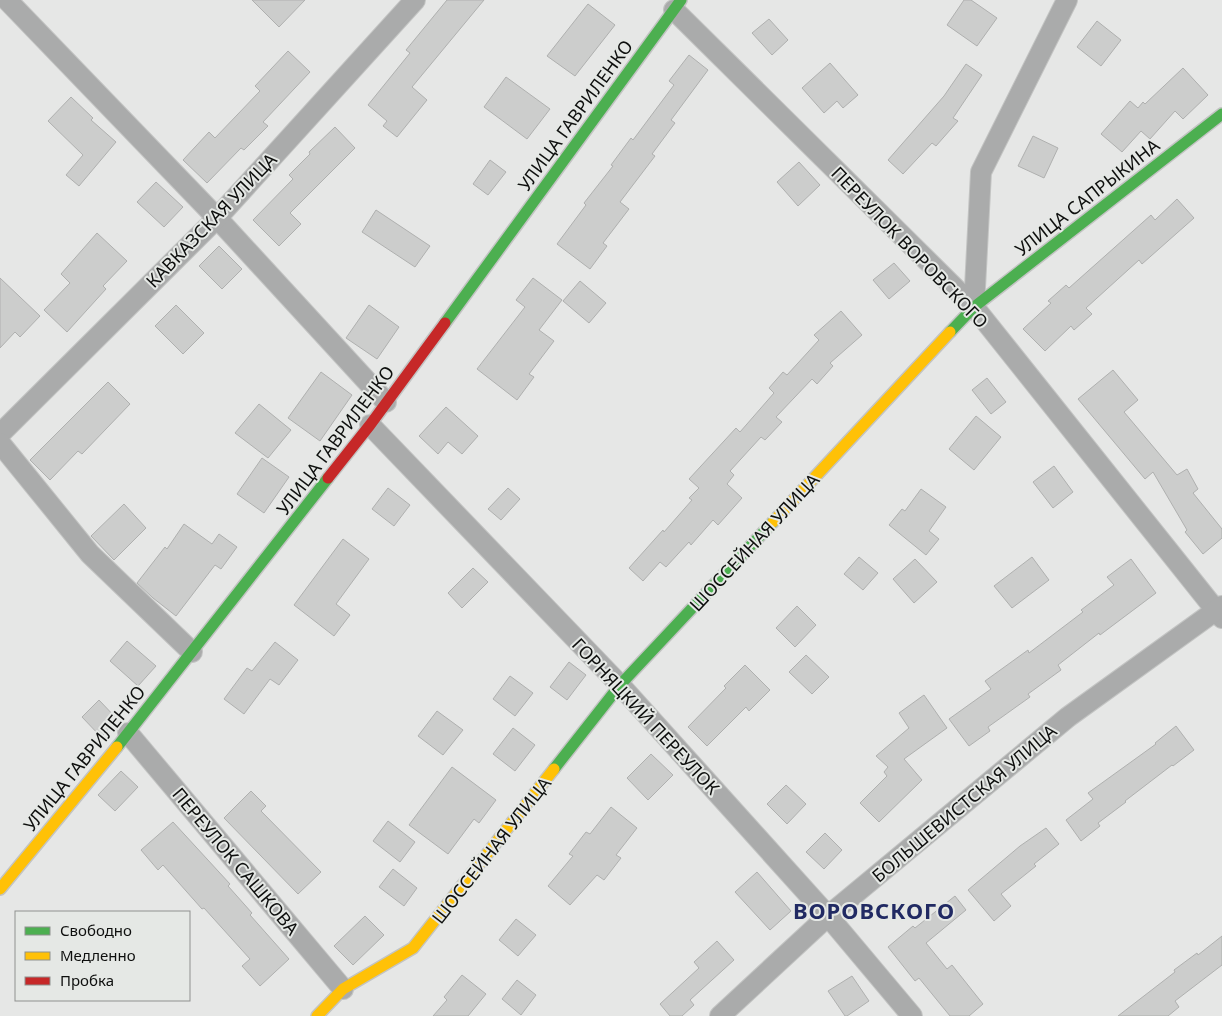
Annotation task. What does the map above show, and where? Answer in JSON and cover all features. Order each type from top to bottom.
[{"type":"street","points":[[7,0],[217,218],[386,402]]},
{"type":"street","name":"КАВКАЗСКАЯ УЛИЦА","points":[[0,434],[217,218],[415,0]]},
{"type":"street","points":[[974,307],[982,172],[1067,0]]},
{"type":"street","name":"ПЕРЕУЛОК ВОРОВСКОГО","points":[[677,5],[974,307],[1220,612]]},
{"type":"street","name":"УЛИЦА ГАВРИЛЕНКО","points":[[0,889],[128,733],[370,425],[677,5]]},
{"type":"street","name":"УЛИЦА САПРЫКИНА","points":[[974,307],[1222,114]]},
{"type":"street","name":"ШОССЕЙНАЯ УЛИЦА","points":[[317,1016],[344,989],[413,948],[620,685],[974,307]]},
{"type":"street","name":"ГОРНЯЦКИЙ ПЕРЕУЛОК","points":[[370,425],[620,685],[828,916],[912,1016]]},
{"type":"street","points":[[0,443],[90,554],[192,652]]},
{"type":"street","name":"БОЛЬШЕВИСТСКАЯ УЛИЦА","points":[[720,1016],[828,916],[1068,717],[1220,612]]},
{"type":"street","name":"ПЕРЕУЛОК САШКОВА","points":[[128,733],[344,989]]},
{"type":"building","points":[[252,0],[305,0],[279,27]]},
{"type":"building","points":[[447,0],[484,0],[412,87],[427,100],[397,137],[383,126],[387,121],[368,105],[410,53],[406,50]]},
{"type":"building","points":[[964,0],[971,0],[997,18],[977,46],[947,25]]},
{"type":"building","points":[[588,4],[615,25],[575,76],[547,56]]},
{"type":"building","points":[[769,19],[788,40],[772,55],[752,33]]},
{"type":"building","points":[[1097,21],[1121,40],[1101,66],[1077,47]]},
{"type":"building","points":[[288,51],[310,72],[263,122],[268,126],[244,150],[241,148],[207,183],[183,160],[209,132],[215,138],[260,91],[255,86]]},
{"type":"building","points":[[689,55],[708,70],[671,120],[675,123],[652,154],[655,156],[620,202],[629,209],[603,243],[607,246],[590,269],[557,244],[586,205],[584,203],[613,166],[611,165],[631,138],[633,140],[674,85],[669,81]]},
{"type":"building","points":[[830,63],[858,95],[843,108],[837,101],[824,113],[802,88]]},
{"type":"building","points":[[966,64],[982,75],[953,118],[958,121],[936,146],[932,143],[903,174],[888,160],[944,96]]},
{"type":"building","points":[[1183,68],[1208,95],[1183,119],[1175,111],[1150,139],[1141,131],[1122,152],[1101,134],[1130,101],[1138,108],[1143,102],[1145,104]]},
{"type":"building","points":[[506,77],[550,109],[527,139],[484,107]]},
{"type":"building","points":[[71,97],[93,118],[91,120],[116,142],[79,186],[66,175],[83,155],[48,121]]},
{"type":"building","points":[[335,127],[355,148],[290,213],[301,224],[279,246],[253,220],[293,179],[289,175],[310,154],[309,152]]},
{"type":"building","points":[[1033,136],[1058,148],[1044,178],[1018,166]]},
{"type":"building","points":[[490,160],[506,172],[488,195],[473,184]]},
{"type":"building","points":[[799,162],[820,185],[798,206],[777,182]]},
{"type":"building","points":[[156,182],[183,207],[164,227],[137,202]]},
{"type":"building","points":[[1177,199],[1194,218],[1142,264],[1139,260],[1086,308],[1092,314],[1074,330],[1071,326],[1045,351],[1023,329],[1051,303],[1048,301],[1066,285],[1069,288],[1151,215],[1155,220]]},
{"type":"building","points":[[376,210],[430,246],[415,267],[362,232]]},
{"type":"building","points":[[97,233],[127,261],[103,286],[106,289],[67,332],[44,310],[70,283],[61,274]]},
{"type":"building","points":[[219,246],[242,269],[222,289],[199,266]]},
{"type":"building","points":[[894,263],[910,281],[889,299],[873,280]]},
{"type":"building","points":[[0,278],[40,316],[20,337],[15,332],[0,348]]},
{"type":"building","points":[[533,278],[562,300],[539,330],[554,341],[529,374],[534,377],[517,400],[477,369],[525,307],[516,300]]},
{"type":"building","points":[[580,281],[606,303],[589,323],[563,301]]},
{"type":"building","points":[[176,305],[204,333],[183,354],[155,326]]},
{"type":"building","points":[[369,305],[399,327],[377,359],[346,338]]},
{"type":"building","points":[[841,311],[862,335],[830,363],[833,366],[817,384],[812,379],[776,417],[782,422],[765,440],[761,437],[730,471],[734,475],[727,484],[742,498],[718,525],[713,520],[691,545],[689,542],[666,567],[660,562],[643,581],[629,568],[692,500],[689,498],[699,488],[689,479],[736,428],[740,432],[774,393],[769,388],[783,372],[787,375],[819,340],[814,335]]},
{"type":"building","points":[[1113,370],[1138,400],[1124,412],[1177,475],[1187,469],[1198,489],[1193,493],[1222,529],[1222,538],[1203,554],[1185,532],[1187,530],[1153,472],[1145,479],[1078,399]]},
{"type":"building","points":[[321,372],[352,395],[320,441],[288,418]]},
{"type":"building","points":[[987,378],[1006,402],[991,414],[972,390]]},
{"type":"building","points":[[108,382],[130,404],[82,454],[78,451],[50,480],[30,460]]},
{"type":"building","points":[[259,404],[291,430],[268,458],[235,433]]},
{"type":"building","points":[[446,407],[478,436],[462,454],[448,442],[438,454],[419,436]]},
{"type":"building","points":[[976,416],[1001,437],[974,470],[949,449]]},
{"type":"building","points":[[262,458],[289,477],[264,513],[237,494]]},
{"type":"building","points":[[1054,466],[1073,492],[1053,508],[1033,482]]},
{"type":"building","points":[[388,488],[410,505],[394,526],[372,509]]},
{"type":"building","points":[[508,488],[520,499],[501,520],[488,509]]},
{"type":"building","points":[[921,489],[946,507],[929,531],[939,539],[926,555],[889,525],[902,509],[905,511]]},
{"type":"building","points":[[124,504],[146,528],[114,560],[91,536]]},
{"type":"building","points":[[184,524],[212,544],[219,534],[237,547],[221,569],[215,565],[176,616],[137,583],[165,547],[167,549]]},
{"type":"building","points":[[343,539],[369,559],[336,604],[350,615],[334,636],[294,605]]},
{"type":"building","points":[[859,557],[878,573],[863,590],[844,574]]},
{"type":"building","points":[[1032,557],[1049,580],[1012,608],[994,586]]},
{"type":"building","points":[[915,559],[937,582],[914,603],[893,579]]},
{"type":"building","points":[[1131,559],[1156,593],[1100,635],[1099,633],[1058,665],[1061,670],[1028,694],[1030,697],[988,727],[990,731],[969,746],[949,719],[991,689],[985,681],[1028,650],[1029,653],[1083,612],[1081,610],[1114,585],[1107,577]]},
{"type":"building","points":[[473,568],[488,582],[462,608],[448,593]]},
{"type":"building","points":[[797,606],[816,625],[795,647],[776,628]]},
{"type":"building","points":[[127,641],[156,666],[138,686],[110,661]]},
{"type":"building","points":[[275,642],[298,660],[279,685],[270,679],[244,714],[224,699],[247,668],[252,671]]},
{"type":"building","points":[[806,655],[829,677],[812,694],[789,672]]},
{"type":"building","points":[[569,662],[586,675],[567,700],[550,687]]},
{"type":"building","points":[[745,665],[770,690],[749,711],[746,707],[707,746],[688,727],[726,688],[724,686]]},
{"type":"building","points":[[510,676],[533,693],[515,716],[493,699]]},
{"type":"building","points":[[924,695],[947,728],[904,759],[922,780],[879,822],[860,803],[887,776],[884,772],[888,767],[876,756],[909,728],[899,713]]},
{"type":"building","points":[[99,700],[118,720],[101,737],[82,717]]},
{"type":"building","points":[[437,711],[463,730],[443,755],[418,736]]},
{"type":"building","points":[[1176,726],[1194,750],[1125,801],[1098,823],[1100,826],[1081,841],[1066,820],[1093,799],[1088,793],[1156,744]]},
{"type":"building","points":[[513,728],[535,745],[515,771],[493,754]]},
{"type":"building","points":[[651,754],[673,775],[648,800],[627,778]]},
{"type":"building","points":[[452,767],[496,800],[479,823],[474,819],[448,854],[409,825]]},
{"type":"building","points":[[121,771],[138,787],[115,811],[98,795]]},
{"type":"building","points":[[786,785],[806,804],[787,824],[767,804]]},
{"type":"building","points":[[251,791],[266,806],[261,811],[321,872],[298,894],[224,818]]},
{"type":"building","points":[[611,807],[637,828],[616,855],[621,858],[604,880],[597,875],[570,905],[548,886],[573,856],[569,854],[586,832],[590,834]]},
{"type":"building","points":[[388,821],[415,842],[400,862],[373,841]]},
{"type":"building","points":[[173,822],[230,884],[228,886],[252,913],[250,915],[289,959],[260,986],[242,966],[250,959],[163,865],[158,870],[141,850]]},
{"type":"building","points":[[1046,828],[1059,844],[1034,864],[1036,866],[1001,894],[1011,906],[994,921],[968,890],[1020,846]]},
{"type":"building","points":[[825,833],[842,850],[824,869],[806,852]]},
{"type":"building","points":[[393,869],[417,888],[404,906],[379,887]]},
{"type":"building","points":[[757,872],[791,911],[770,930],[735,892]]},
{"type":"building","points":[[955,896],[966,910],[926,943],[947,969],[952,965],[983,1004],[969,1016],[950,1016],[919,978],[915,981],[888,947],[913,926],[915,928]]},
{"type":"building","points":[[365,916],[384,935],[353,965],[334,946]]},
{"type":"building","points":[[516,919],[536,935],[518,956],[499,940]]},
{"type":"building","points":[[1222,936],[1222,965],[1175,1001],[1179,1007],[1168,1016],[1118,1016],[1175,972],[1174,970],[1197,953],[1198,955]]},
{"type":"building","points":[[717,941],[734,960],[690,1000],[694,1005],[682,1016],[670,1016],[660,1004],[699,968],[694,962]]},
{"type":"building","points":[[462,975],[486,994],[468,1016],[433,1016],[447,1000],[444,997]]},
{"type":"building","points":[[852,976],[869,1001],[845,1016],[828,991]]},
{"type":"building","points":[[517,980],[536,995],[521,1015],[502,999]]},
{"type":"traffic: fast","points":[[445,323],[681,0]]},
{"type":"traffic: fast","points":[[950,332],[974,307],[1222,114]]},
{"type":"traffic: fast","points":[[117,747],[328,478]]},
{"type":"traffic: fast","points":[[554,769],[620,685],[773,522]]},
{"type":"traffic: slow","points":[[773,522],[950,332]]},
{"type":"traffic: slow","points":[[0,889],[117,747]]},
{"type":"traffic: slow","points":[[317,1016],[343,989],[413,948],[554,769]]},
{"type":"traffic: jam","points":[[328,478],[370,425],[445,323]]},
{"type":"district","name":"ВОРОВСКОГО","points":[[874,910]]}]
